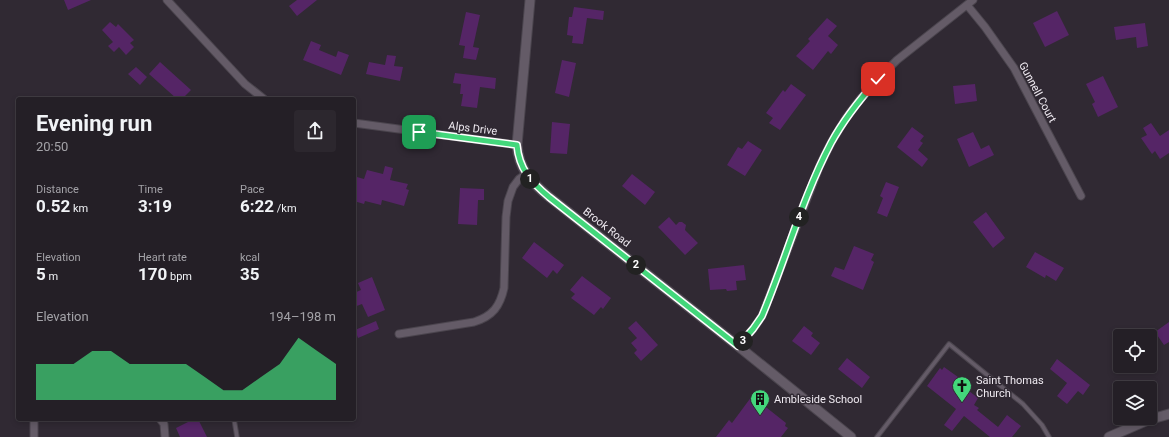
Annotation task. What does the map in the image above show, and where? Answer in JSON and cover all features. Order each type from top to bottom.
[{"type":"street","points":[[167,0],[259,97]]},
{"type":"street","name":"Brook Road","points":[[530,0],[517,145],[521,163],[526,174],[533,183],[548,196],[851,437]]},
{"type":"street","points":[[738,346],[762,316],[820,165],[846,118],[861,98],[897,60],[973,0]]},
{"type":"street","name":"Gunnell Court","points":[[967,5],[985,27],[1014,68],[1081,196]]},
{"type":"street","name":"Alps Drive","points":[[356,123],[517,145]]},
{"type":"street","points":[[399,334],[474,322],[487,317],[497,307],[502,297],[504,288],[506,217],[508,201],[513,187],[526,174]]},
{"type":"street","points":[[1110,437],[1148,420],[1169,414]]},
{"type":"street","points":[[34,421],[34,437]]},
{"type":"street","points":[[162,421],[164,424],[165,437]]},
{"type":"lane","points":[[877,437],[949,344],[1023,404],[1042,425],[1049,437]]},
{"type":"lane","points":[[234,421],[237,437]]},
{"type":"building","points":[[64,0],[91,0],[68,10]]},
{"type":"building","points":[[297,0],[317,0],[297,16],[289,6]]},
{"type":"building","points":[[574,7],[604,11],[603,20],[587,18],[583,44],[572,43],[573,36],[567,35],[569,17],[572,17]]},
{"type":"building","points":[[1057,11],[1069,35],[1045,47],[1033,23]]},
{"type":"building","points":[[466,12],[480,15],[473,47],[479,48],[476,60],[463,58],[465,46],[459,45]]},
{"type":"building","points":[[827,18],[837,26],[828,36],[838,45],[831,54],[828,51],[813,70],[796,56],[810,41],[808,39]]},
{"type":"building","points":[[110,22],[116,27],[118,24],[134,40],[130,43],[134,47],[126,55],[119,47],[114,52],[108,46],[113,42],[102,30]]},
{"type":"building","points":[[1145,23],[1148,46],[1137,48],[1136,37],[1116,40],[1114,27]]},
{"type":"building","points":[[311,41],[321,45],[319,50],[336,57],[338,51],[349,55],[341,75],[303,60]]},
{"type":"building","points":[[387,55],[396,56],[394,66],[403,67],[400,81],[366,74],[369,62],[385,65]]},
{"type":"building","points":[[562,60],[576,63],[569,97],[555,93]]},
{"type":"building","points":[[160,62],[191,90],[184,97],[175,97],[149,74]]},
{"type":"building","points":[[136,67],[147,77],[140,85],[128,74]]},
{"type":"building","points":[[455,73],[496,78],[495,89],[480,87],[477,108],[461,106],[463,94],[460,94],[461,84],[453,83]]},
{"type":"building","points":[[1103,76],[1118,107],[1098,117],[1092,104],[1095,102],[1086,84]]},
{"type":"building","points":[[791,84],[806,95],[780,130],[769,123],[773,118],[766,113],[783,90],[785,92]]},
{"type":"building","points":[[975,84],[977,101],[955,104],[953,86]]},
{"type":"building","points":[[552,122],[570,124],[567,154],[550,153]]},
{"type":"building","points":[[1151,123],[1160,136],[1169,130],[1169,153],[1160,159],[1155,151],[1152,154],[1141,138],[1147,135],[1143,128]]},
{"type":"building","points":[[912,127],[924,136],[920,141],[923,143],[918,150],[928,159],[922,167],[897,147]]},
{"type":"building","points":[[973,132],[981,149],[989,145],[994,155],[969,167],[957,139]]},
{"type":"building","points":[[748,141],[762,150],[745,176],[727,165],[738,147],[742,149]]},
{"type":"building","points":[[385,166],[393,168],[390,180],[408,184],[406,189],[409,190],[404,206],[382,200],[381,205],[365,201],[364,204],[356,202],[357,177],[364,179],[367,170],[383,174]]},
{"type":"building","points":[[632,174],[655,192],[645,205],[622,186]]},
{"type":"building","points":[[886,182],[899,187],[887,217],[877,213],[883,198],[880,196]]},
{"type":"building","points":[[460,188],[484,189],[484,200],[478,200],[477,225],[458,224]]},
{"type":"building","points":[[986,212],[1005,238],[993,248],[973,222]]},
{"type":"building","points":[[669,217],[676,225],[679,222],[682,222],[686,225],[685,230],[698,243],[685,255],[658,227]]},
{"type":"building","points":[[534,242],[564,265],[557,274],[553,270],[547,278],[522,258]]},
{"type":"building","points":[[854,246],[874,254],[871,260],[874,262],[863,290],[831,276],[835,267],[844,270]]},
{"type":"building","points":[[1035,252],[1064,268],[1056,281],[1046,275],[1045,278],[1026,267]]},
{"type":"building","points":[[744,265],[746,280],[736,281],[737,290],[710,290],[708,269]]},
{"type":"building","points":[[582,276],[611,298],[603,309],[601,307],[594,315],[571,298],[575,294],[570,290]]},
{"type":"building","points":[[372,277],[385,310],[368,317],[362,304],[356,306],[356,292],[361,290],[358,283]]},
{"type":"building","points":[[376,321],[379,329],[358,338],[356,330]]},
{"type":"building","points":[[636,321],[658,345],[641,361],[634,353],[637,350],[631,343],[637,338],[628,328]]},
{"type":"building","points":[[1169,322],[1169,342],[1164,345],[1157,335],[1157,331]]},
{"type":"building","points":[[804,326],[813,333],[811,336],[820,343],[811,355],[792,341]]},
{"type":"building","points":[[847,358],[870,377],[862,388],[838,369]]},
{"type":"building","points":[[1057,359],[1090,385],[1083,395],[1078,391],[1067,404],[1057,396],[1067,383],[1050,369]]},
{"type":"building","name":"Saint Thomas Church","points":[[944,367],[958,377],[956,384],[967,393],[969,391],[978,398],[974,405],[979,408],[977,410],[998,427],[1007,415],[1021,426],[1012,437],[990,437],[964,416],[952,431],[944,425],[956,409],[927,386],[940,368],[942,370]]},
{"type":"building","name":"Ambleside School","points":[[752,396],[786,423],[785,426],[788,428],[781,437],[716,437],[729,420],[732,423]]},
{"type":"building","points":[[190,421],[199,421],[207,437],[180,437],[176,428]]},
{"type":"place","name":"Saint Thomas Church","points":[[962,403]]},
{"type":"place","name":"Ambleside School","points":[[760,416]]},
{"type":"route","points":[[419,132],[517,145],[521,163],[526,174],[533,183],[738,346],[762,316],[806,198],[832,141],[846,118],[878,79]]}]
